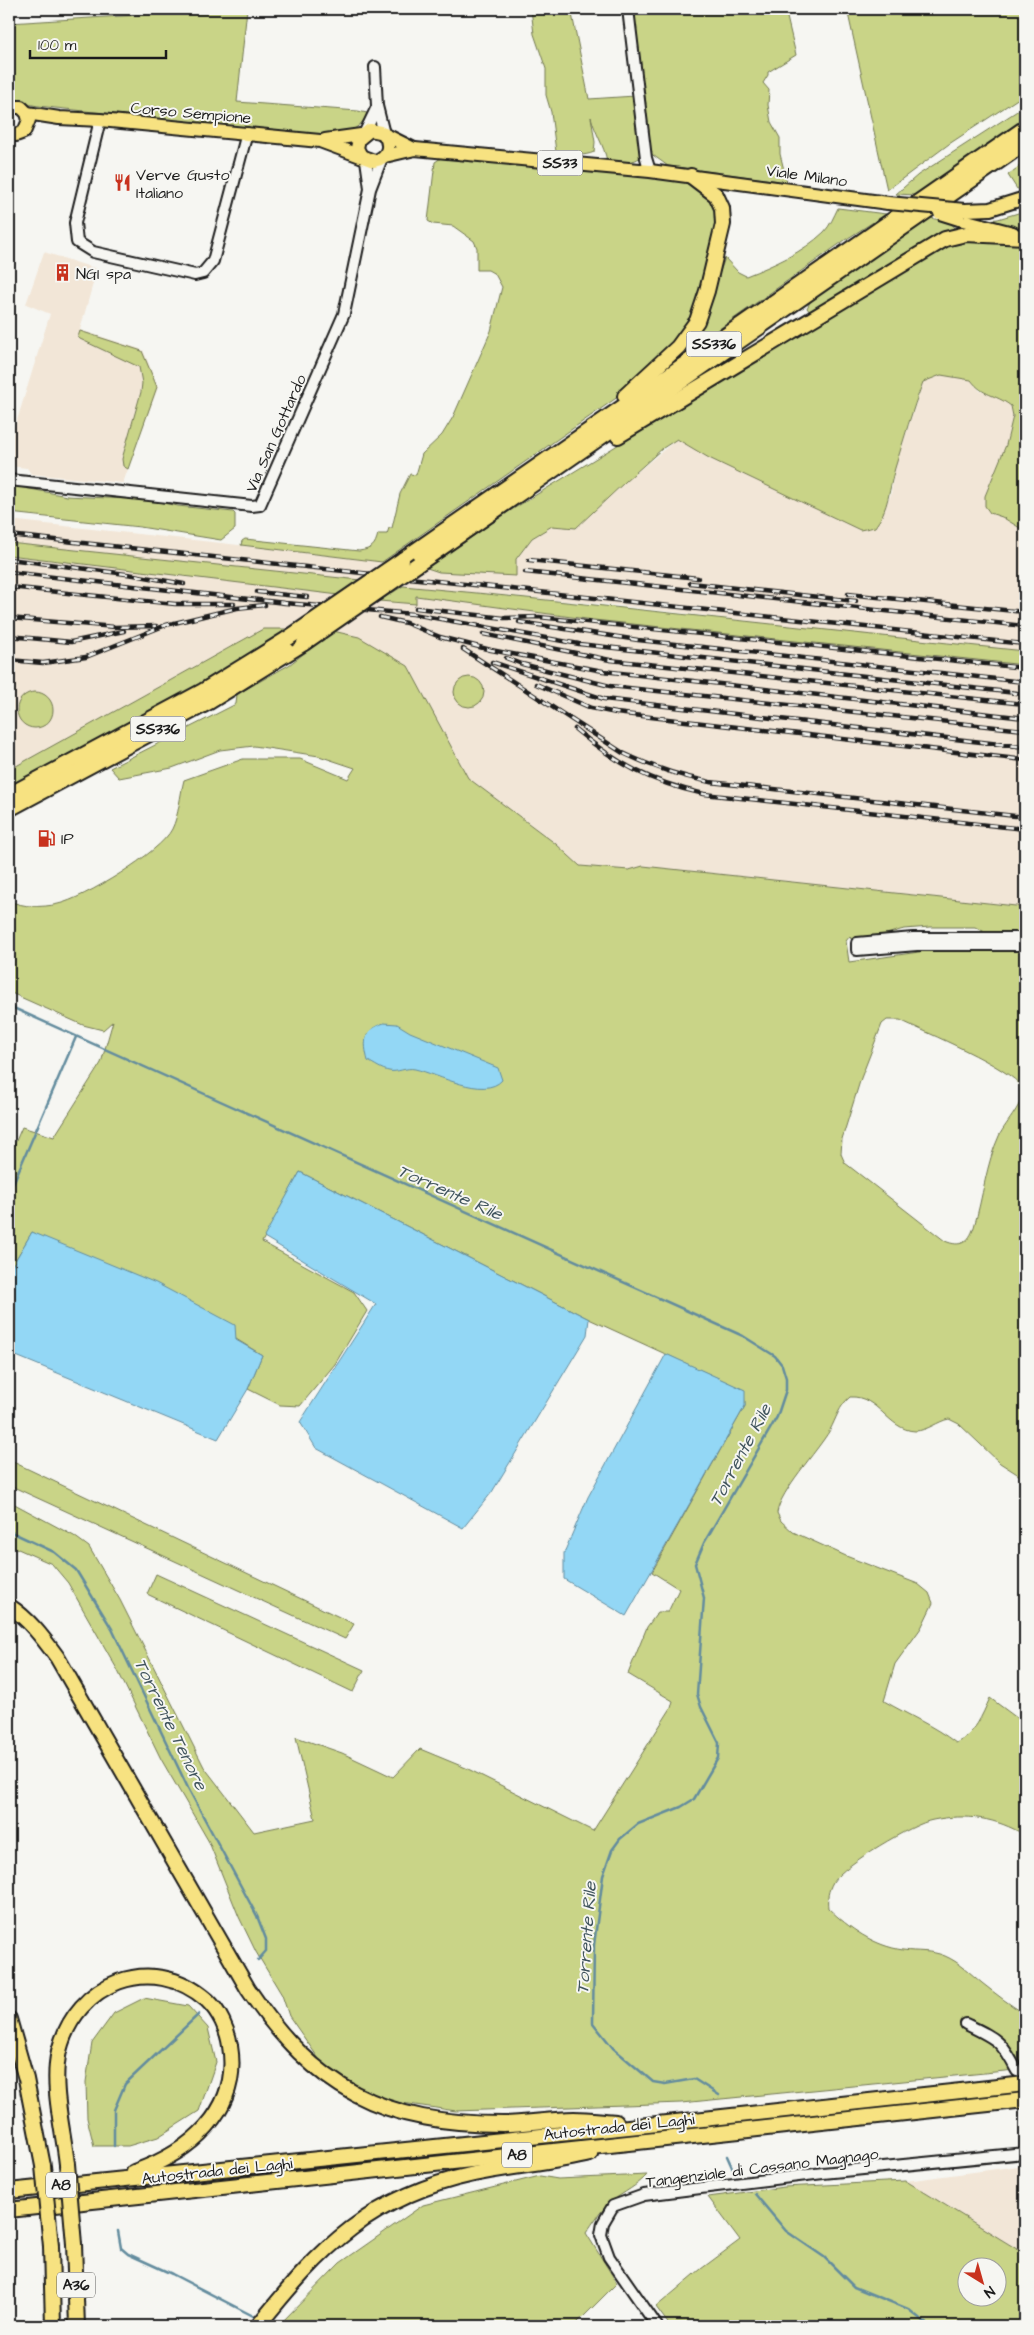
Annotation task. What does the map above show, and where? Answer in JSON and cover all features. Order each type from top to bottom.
[{"type":"highway","name":"SS336","points":[[9,809],[209,702],[304,643],[418,564],[545,468],[1025,128]]},
{"type":"highway","name":"SS336","points":[[9,795],[203,692],[287,639],[402,560],[545,468],[1025,143]]},
{"type":"highway","points":[[545,468],[654,371],[678,347],[697,321],[707,291],[723,224],[722,208],[716,195],[691,176]]},
{"type":"highway","points":[[545,468],[618,436],[945,239],[966,234],[1025,236]]},
{"type":"highway","points":[[9,1606],[19,1613],[42,1636],[57,1657],[248,1989],[284,2038],[316,2069],[354,2094],[372,2102],[392,2110],[431,2119],[465,2123],[504,2124],[574,2119],[648,2125]]},
{"type":"highway","name":"A36","points":[[77,2326],[74,2244],[57,2078],[59,2052],[66,2030],[78,2010],[97,1991],[110,1984],[144,1977],[173,1979],[208,2000],[221,2018],[229,2036],[232,2058],[231,2080],[223,2103],[213,2121],[197,2138],[176,2153],[150,2166],[113,2179]]},
{"type":"highway","name":"A36","points":[[11,2025],[26,2079],[43,2166],[51,2246],[53,2326]]},
{"type":"highway","name":"Autostrada dei Laghi","points":[[9,2191],[1025,2084]]},
{"type":"highway","name":"Autostrada dei Laghi","points":[[9,2210],[1025,2100]]},
{"type":"highway","points":[[258,2326],[299,2275],[339,2237],[364,2218],[418,2190],[472,2175],[510,2167],[572,2159],[649,2140]]},
{"type":"main road","name":"Corso Sempione","points":[[9,107],[17,106],[27,112],[59,118],[100,120],[320,141],[364,158]]},
{"type":"main road","points":[[24,132],[29,124],[27,112]]},
{"type":"main road","name":"Corso Sempione","points":[[10,135],[24,132],[59,118]]},
{"type":"main road","name":"SS33","points":[[363,134],[375,130],[415,150]]},
{"type":"main road","name":"Corso Sempione","points":[[320,141],[363,134]]},
{"type":"main road","points":[[363,134],[357,148],[364,158]]},
{"type":"main road","points":[[383,157],[388,143],[384,134]]},
{"type":"main road","name":"SS33","points":[[364,158],[374,161],[383,157],[415,150],[691,176]]},
{"type":"main road","name":"Viale Milano","points":[[691,176],[962,214],[1025,236]]},
{"type":"main road","name":"Viale Milano","points":[[962,214],[990,209],[1025,198]]},
{"type":"street","points":[[628,9],[646,158],[650,171]]},
{"type":"street","points":[[375,67],[377,106],[384,134]]},
{"type":"street","points":[[363,134],[377,106]]},
{"type":"street","points":[[100,120],[98,138],[75,223],[77,242],[93,252],[195,275],[203,273],[213,261],[247,133]]},
{"type":"street","name":"Via San Gottardo","points":[[9,480],[252,506],[260,505],[344,314],[370,189],[383,157]]},
{"type":"street","name":"Via San Gottardo","points":[[364,158],[370,189]]},
{"type":"street","points":[[1025,938],[913,938],[857,943],[857,950],[917,945],[1025,945]]},
{"type":"street","points":[[966,2024],[993,2038],[1005,2047],[1017,2071]]},
{"type":"street","name":"Tangenziale di Cassano Magnago","points":[[657,2326],[608,2257],[601,2236],[604,2223],[614,2206],[644,2195],[823,2172],[1025,2153]]},
{"type":"shaded area","points":[[44,252],[97,269],[80,330],[143,350],[158,387],[123,483],[31,474],[27,468],[9,466],[9,446],[50,314],[26,304]]},
{"type":"shaded area","points":[[941,375],[971,380],[980,391],[1000,397],[1011,406],[1013,416],[1006,445],[991,482],[990,513],[1002,517],[1025,531],[1025,651],[623,606],[403,586],[427,568],[439,572],[516,576],[516,559],[532,538],[552,526],[576,528],[625,482],[677,439],[709,458],[860,530],[875,527],[891,494],[894,470],[923,382]]},
{"type":"shaded area","points":[[9,520],[382,562],[359,580],[9,543]]},
{"type":"shaded area","points":[[9,555],[339,595],[290,629],[263,629],[9,770]]},
{"type":"shaded area","points":[[416,596],[594,620],[1025,665],[1025,907],[643,866],[629,870],[580,866],[556,844],[468,778],[408,666],[387,654],[333,631],[379,601],[416,604]]},
{"type":"shaded area","points":[[1025,2165],[1025,2254],[906,2181]]},
{"type":"green space","points":[[155,9],[247,9],[237,102],[358,111],[367,113],[364,120],[359,126],[346,132],[315,135],[37,106],[18,101],[9,93],[9,23],[155,14]]},
{"type":"green space","points":[[531,9],[571,9],[589,99],[635,96],[642,155],[639,158],[626,162],[607,161],[591,117],[595,142],[594,152],[564,155],[556,152],[551,112],[546,95],[546,69],[534,34]]},
{"type":"green space","points":[[636,9],[785,9],[796,55],[768,72],[763,83],[769,90],[768,105],[771,122],[780,138],[780,154],[787,182],[668,166],[650,153],[644,105],[646,104],[635,23]]},
{"type":"green space","points":[[847,9],[1025,9],[1025,94],[949,144],[887,190]]},
{"type":"green space","points":[[1025,106],[1025,119],[916,195],[896,194],[918,175]]},
{"type":"green space","points":[[446,157],[664,179],[695,184],[710,194],[720,223],[691,325],[622,394],[382,562],[241,545],[245,539],[359,551],[370,548],[376,541],[378,534],[387,534],[389,528],[392,528],[400,494],[410,474],[416,475],[422,454],[442,435],[453,417],[491,331],[502,287],[495,274],[488,270],[477,270],[477,248],[474,241],[453,226],[433,224],[428,221],[435,162]]},
{"type":"green space","points":[[1025,162],[1025,187],[1017,189],[1008,175]]},
{"type":"green space","points":[[838,208],[886,214],[845,240],[691,349],[725,258],[738,272],[746,276],[767,267],[797,252],[824,232]]},
{"type":"green space","points":[[1025,211],[1025,230],[986,220],[998,219]]},
{"type":"green space","points":[[930,218],[950,222],[956,229],[912,249],[810,312],[807,308],[811,300]]},
{"type":"green space","points":[[968,240],[1025,243],[1025,531],[1002,517],[990,513],[985,506],[985,496],[1006,445],[1013,416],[1011,406],[980,389],[971,380],[941,375],[923,382],[895,468],[886,506],[875,527],[860,530],[709,458],[677,439],[663,448],[576,528],[552,526],[532,538],[516,559],[516,576],[439,572],[427,568],[508,512],[947,244]]},
{"type":"green space","points":[[80,331],[142,351],[157,387],[128,469],[123,466],[122,459],[141,392],[142,383],[139,367],[80,339],[78,337]]},
{"type":"green space","points":[[9,485],[67,496],[148,500],[178,506],[233,512],[235,514],[235,529],[221,540],[140,527],[9,513]]},
{"type":"green space","points":[[9,543],[360,580],[339,595],[9,555]]},
{"type":"green space","points":[[403,586],[1025,651],[1025,665],[594,620],[416,596],[416,604],[379,601]]},
{"type":"green space","points":[[263,629],[290,629],[210,681],[9,788],[9,770]]},
{"type":"green space","points":[[333,631],[359,637],[408,666],[468,778],[556,844],[580,866],[629,870],[643,866],[1025,907],[1025,934],[985,932],[975,927],[930,927],[904,929],[879,936],[851,939],[850,936],[846,941],[849,962],[926,951],[1025,950],[1025,1479],[1000,1463],[959,1424],[949,1419],[919,1431],[906,1429],[897,1425],[868,1401],[850,1397],[840,1408],[830,1430],[785,1494],[777,1513],[781,1521],[793,1532],[846,1556],[918,1584],[929,1593],[933,1603],[921,1628],[895,1664],[884,1701],[930,1726],[956,1743],[973,1730],[990,1698],[1025,1724],[1025,1835],[992,1821],[969,1817],[946,1818],[924,1823],[896,1836],[864,1856],[839,1875],[833,1882],[829,1892],[828,1908],[862,1935],[882,1945],[903,1950],[934,1953],[950,1958],[1025,2014],[1025,2069],[681,2103],[456,2111],[382,2100],[326,2069],[289,2016],[282,1995],[256,1952],[239,1917],[209,1842],[161,1759],[117,1669],[68,1583],[52,1564],[9,1545],[9,1501],[74,1536],[89,1547],[120,1600],[204,1767],[254,1832],[315,1819],[296,1737],[342,1753],[393,1777],[420,1749],[466,1768],[593,1831],[671,1708],[673,1701],[628,1674],[647,1627],[658,1612],[668,1612],[679,1589],[652,1572],[745,1406],[744,1390],[589,1319],[300,1172],[262,1242],[354,1292],[367,1311],[335,1364],[300,1406],[280,1405],[248,1389],[262,1355],[236,1339],[32,1232],[9,1271],[9,1157],[22,1127],[54,1137],[101,1063],[113,1021],[103,1030],[83,1025],[9,992],[9,901],[33,906],[58,904],[85,893],[138,862],[165,839],[172,829],[178,811],[184,780],[243,759],[300,759],[348,779],[355,768],[319,756],[254,746],[220,750],[172,768],[119,778],[110,768],[236,704],[237,694],[289,665]],"holes":[[[887,1020],[900,1020],[985,1060],[1015,1079],[1023,1088],[1021,1100],[999,1136],[995,1147],[972,1232],[967,1240],[960,1244],[945,1241],[845,1163],[841,1154],[842,1139],[861,1078],[882,1024]]]},
{"type":"green space","points":[[469,677],[480,681],[484,692],[480,703],[469,707],[458,703],[454,692],[458,681]]},
{"type":"green space","points":[[35,692],[47,698],[53,710],[47,722],[35,728],[23,722],[17,710],[23,698]]},
{"type":"green space","points":[[9,1460],[354,1624],[345,1639],[9,1485]]},
{"type":"green space","points":[[156,1574],[364,1670],[353,1692],[147,1594]]},
{"type":"green space","points":[[144,1998],[188,2006],[208,2028],[216,2062],[199,2111],[158,2137],[128,2146],[94,2146],[87,2118],[86,2082],[92,2043],[114,2013]]},
{"type":"green space","points":[[647,2175],[608,2204],[586,2233],[617,2283],[574,2326],[278,2326],[340,2263],[423,2205],[540,2176],[558,2179]]},
{"type":"green space","points":[[906,2181],[1025,2254],[1025,2326],[670,2326],[656,2307],[701,2269],[740,2240],[708,2197],[784,2187]]},
{"type":"water","points":[[384,1023],[397,1024],[410,1032],[498,1068],[502,1080],[494,1085],[473,1087],[415,1069],[392,1071],[381,1068],[368,1061],[365,1042],[368,1033],[372,1029]]},
{"type":"water","points":[[300,1172],[589,1319],[587,1335],[492,1492],[463,1528],[316,1448],[300,1422],[376,1304],[264,1237]]},
{"type":"water","points":[[32,1232],[156,1283],[235,1325],[236,1340],[262,1355],[248,1389],[218,1439],[9,1353],[9,1271]]},
{"type":"water","points":[[666,1354],[745,1390],[745,1406],[626,1616],[564,1579],[564,1553],[588,1497]]},
{"type":"waterway","name":"Torrente Rile","points":[[9,1006],[743,1336],[775,1356],[782,1365],[786,1378],[786,1390],[777,1417],[704,1543],[695,1564],[704,1598],[697,1694],[701,1707],[719,1743],[718,1758],[694,1799],[681,1807],[638,1824],[620,1839],[612,1850],[603,1876],[594,1945],[593,2023],[613,2048],[653,2082],[665,2084],[694,2079],[719,2095]]},
{"type":"waterway","name":"Torrente Tenore","points":[[9,1193],[76,1037]]},
{"type":"waterway","name":"Torrente Tenore","points":[[9,1531],[54,1552],[76,1570],[112,1629],[188,1788],[257,1916],[266,1939],[266,1951],[258,1960]]},
{"type":"waterway","name":"Torrente Tenore","points":[[114,2146],[114,2110],[125,2084],[199,2014]]},
{"type":"waterway","name":"Torrente Rile","points":[[727,2156],[735,2174]]},
{"type":"waterway","name":"Torrente Rile","points":[[755,2194],[786,2231],[824,2257],[854,2287],[908,2309],[929,2326]]},
{"type":"waterway","name":"Torrente Tenore","points":[[118,2231],[121,2248],[128,2254],[172,2274],[259,2319]]},
{"type":"waterway","name":"Torrente Tenore","points":[[266,2322],[274,2326]]},
{"type":"tunnel","points":[[1019,2079],[1025,2108]]},
{"type":"railway","points":[[9,535],[1025,644]]},
{"type":"railway","points":[[9,559],[134,575],[184,584]]},
{"type":"railway","points":[[529,560],[698,578]]},
{"type":"railway","points":[[9,572],[285,603],[413,614],[579,644],[1025,694]]},
{"type":"railway","points":[[525,572],[1025,626]]},
{"type":"railway","points":[[690,583],[856,601]]},
{"type":"railway","points":[[9,587],[175,604],[234,604]]},
{"type":"railway","points":[[257,592],[307,597]]},
{"type":"railway","points":[[848,594],[1025,612]]},
{"type":"railway","points":[[9,660],[43,663],[86,657],[166,625],[237,608],[265,605]]},
{"type":"railway","points":[[416,608],[504,618],[539,617],[1025,668]]},
{"type":"railway","points":[[380,617],[406,623],[440,637],[491,650],[603,671],[1025,718]]},
{"type":"railway","points":[[9,618],[115,627],[156,626]]},
{"type":"railway","points":[[519,622],[638,640],[1025,682]]},
{"type":"railway","points":[[9,636],[71,642],[124,631]]},
{"type":"railway","points":[[483,634],[610,660],[1025,704]]},
{"type":"railway","points":[[463,649],[623,753],[676,774],[710,782],[1025,817]]},
{"type":"railway","points":[[506,658],[522,664],[610,686],[1025,730]]},
{"type":"railway","points":[[492,662],[604,699],[1025,747]]},
{"type":"railway","points":[[536,684],[591,708],[616,713],[1025,760]]},
{"type":"railway","points":[[575,729],[605,752],[635,770],[667,784],[704,794],[1025,829]]},
{"type":"place","name":"Verve Gusto Italiano","points":[[122,183]]},
{"type":"place","name":"NGI spa","points":[[62,273]]},
{"type":"place","name":"IP","points":[[47,838]]}]
